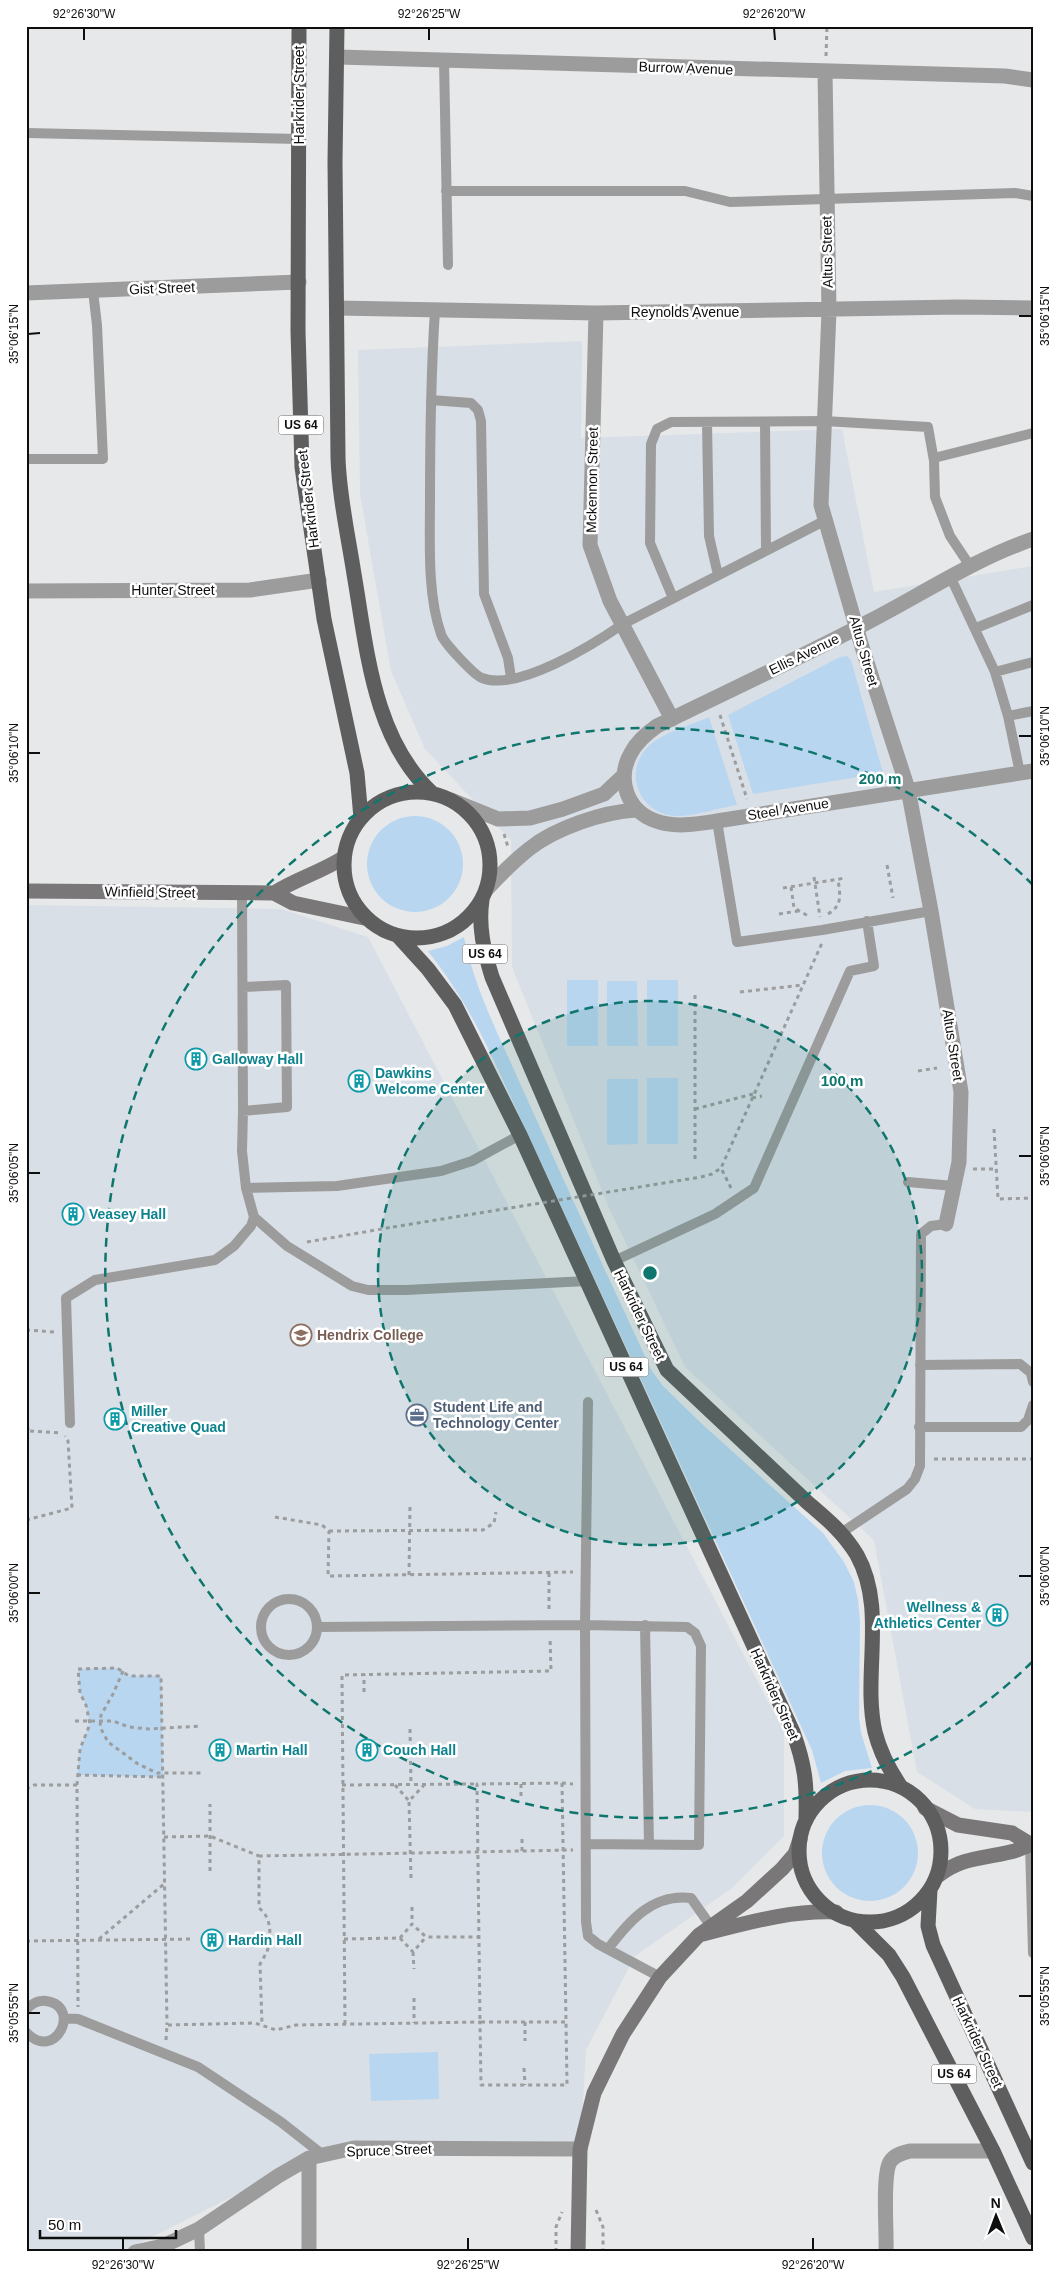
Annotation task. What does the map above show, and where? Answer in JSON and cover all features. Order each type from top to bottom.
[{"type":"main road","name":"Harkrider Street","points":[[300,26],[298,331],[302,467],[324,619],[357,773],[360,792],[360,818]]},
{"type":"main road","name":"US 64","points":[[337,26],[335,162],[338,308],[338,467],[364,636],[376,691],[386,725],[409,768],[432,793]]},
{"type":"main road","points":[[413,791],[432,793],[451,800],[468,812],[482,830],[489,850],[490,871],[484,894],[473,912],[455,928],[433,937],[409,938],[380,929],[364,918],[352,901],[344,881],[343,858],[348,839],[360,818],[368,809],[389,797],[413,791]]},
{"type":"main road","name":"Harkrider Street","points":[[484,894],[480,915],[481,929],[483,948],[492,977],[614,1261],[667,1370],[841,1533],[857,1555],[867,1578],[871,1602],[872,1697],[875,1733],[892,1773],[901,1787]]},
{"type":"main road","name":"Harkrider Street","points":[[398,936],[428,968],[455,1005],[520,1135],[588,1281],[793,1732],[803,1761],[806,1779],[806,1818]]},
{"type":"main road","points":[[887,1782],[901,1787],[925,1808],[935,1825],[941,1846],[942,1861],[939,1875],[930,1890],[909,1911],[894,1918],[856,1922],[836,1912],[819,1900],[807,1883],[801,1864],[800,1839],[806,1818],[817,1802],[827,1794],[853,1783],[887,1782]]},
{"type":"main road","name":"Harkrider Street","points":[[930,1890],[928,1926],[933,1945],[1031,2154]]},
{"type":"main road","name":"US 64","points":[[856,1922],[889,1955],[904,1977],[993,2151],[1033,2238]]},
{"type":"street","name":"Burrow Avenue","points":[[338,57],[1005,76],[1033,80]]},
{"type":"street","name":"Altus Street","points":[[825,72],[829,311],[821,505],[908,789],[931,911],[961,1092],[959,1162],[946,1224]]},
{"type":"street","name":"Gist Street","points":[[26,293],[298,282]]},
{"type":"street","name":"Reynolds Avenue","points":[[338,308],[596,313],[829,311],[958,307],[1033,308]]},
{"type":"street","name":"Mckennon Street","points":[[596,313],[590,545],[610,600],[672,718]]},
{"type":"street","name":"Ellis Avenue","points":[[623,776],[627,760],[637,743],[657,726],[858,628],[950,576],[1006,548],[1033,539]]},
{"type":"street","name":"Hunter Street","points":[[26,590],[250,590],[319,580]]},
{"type":"street","name":"Steel Avenue","points":[[636,810],[646,817],[667,824],[688,824],[1026,772]]},
{"type":"street","points":[[451,800],[498,819],[530,818],[563,809],[604,794],[623,776],[628,795],[636,810],[615,811],[554,834],[530,848],[484,894]]},
{"type":"street","points":[[274,893],[289,883],[328,868],[343,858]]},
{"type":"street","name":"Winfield Street","points":[[26,891],[274,893],[293,903],[364,918]]},
{"type":"street","points":[[925,1808],[958,1825],[1012,1833],[1032,1844]]},
{"type":"street","points":[[578,2252],[580,2149],[594,2093],[623,2034],[660,1977],[704,1930],[747,1901],[782,1869],[794,1854],[800,1839]]},
{"type":"street","points":[[939,1875],[953,1864],[1011,1852],[1032,1844]]},
{"type":"street","points":[[704,1930],[774,1916],[817,1911],[836,1912]]},
{"type":"street","name":"Spruce Street","points":[[134,2252],[155,2250],[199,2229],[278,2176],[316,2157],[354,2148],[580,2149]]},
{"type":"street","points":[[886,2252],[887,2175],[892,2159],[910,2151],[993,2151]]},
{"type":"street","points":[[309,2252],[316,2157]]},
{"type":"lane","points":[[444,60],[448,265]]},
{"type":"lane","points":[[26,133],[299,139]]},
{"type":"lane","points":[[446,191],[685,191],[730,202],[1015,193],[1033,196]]},
{"type":"lane","points":[[26,459],[103,459],[93,291]]},
{"type":"lane","points":[[435,310],[431,400],[430,544],[434,605],[441,636],[481,678],[497,680],[511,678],[567,659],[623,624],[826,520]]},
{"type":"lane","points":[[431,400],[470,402],[478,410],[481,421],[482,451],[484,594],[508,658],[511,678]]},
{"type":"lane","points":[[674,598],[650,543],[651,444],[657,430],[671,422],[824,421],[928,427],[934,458],[935,497],[950,536],[970,566]]},
{"type":"lane","points":[[707,422],[709,536],[718,575]]},
{"type":"lane","points":[[765,422],[766,551]]},
{"type":"lane","points":[[934,458],[1033,433]]},
{"type":"lane","points":[[950,576],[996,672],[1026,772]]},
{"type":"lane","points":[[976,628],[1033,605]]},
{"type":"lane","points":[[996,672],[1033,662]]},
{"type":"lane","points":[[1008,716],[1033,711]]},
{"type":"lane","points":[[717,821],[737,942],[822,930],[931,911]]},
{"type":"lane","points":[[242,893],[242,1151],[246,1188],[254,1217],[287,1246],[352,1286],[368,1290],[588,1281]]},
{"type":"lane","points":[[614,1261],[715,1214],[754,1188],[850,970],[874,966],[867,921]]},
{"type":"lane","points":[[243,987],[286,985],[287,1107],[243,1110]]},
{"type":"lane","points":[[246,1188],[337,1186],[441,1171],[472,1161],[520,1135]]},
{"type":"lane","points":[[908,1182],[954,1186]]},
{"type":"lane","points":[[70,1423],[66,1298],[95,1280],[215,1260],[234,1246],[251,1226],[254,1217]]},
{"type":"lane","points":[[841,1533],[907,1489],[915,1479],[920,1466],[921,1234],[931,1226],[946,1224]]},
{"type":"lane","points":[[920,1365],[1020,1364],[1031,1373],[1033,1382]]},
{"type":"lane","points":[[588,1402],[585,1625],[586,1922],[588,1936],[660,1977]]},
{"type":"lane","points":[[920,1427],[1021,1427],[1028,1420],[1033,1404]]},
{"type":"lane","points":[[287,1598],[305,1603],[316,1618],[317,1627],[316,1636],[311,1644],[304,1651],[292,1656],[276,1652],[269,1647],[260,1630],[261,1620],[270,1605],[287,1598]]},
{"type":"lane","points":[[645,1625],[648,1845]]},
{"type":"lane","points":[[317,1627],[645,1625],[687,1627],[695,1633],[701,1646],[699,1845],[587,1847]]},
{"type":"lane","points":[[1032,1844],[1033,1953]]},
{"type":"lane","points":[[608,1949],[628,1922],[669,1898],[691,1898],[704,1930]]},
{"type":"lane","points":[[26,2010],[38,2001],[51,2002],[62,2011],[64,2018],[61,2032],[50,2040],[37,2040],[26,2032]]},
{"type":"lane","points":[[64,2018],[78,2019],[198,2067],[281,2122],[316,2157]]},
{"type":"lane","points":[[199,2229],[200,2252]]},
{"type":"path","points":[[825,72],[827,26]]},
{"type":"path","points":[[720,715],[746,800]]},
{"type":"path","points":[[503,831],[510,852]]},
{"type":"path","points":[[887,865],[893,898]]},
{"type":"path","points":[[814,877],[820,918]]},
{"type":"path","points":[[783,888],[846,878]]},
{"type":"path","points":[[791,887],[794,908],[809,917],[820,918],[829,914],[841,901],[838,880]]},
{"type":"path","points":[[779,914],[798,911]]},
{"type":"path","points":[[298,1244],[712,1174],[721,1168],[824,940]]},
{"type":"path","points":[[740,992],[803,985]]},
{"type":"path","points":[[695,991],[695,1159]]},
{"type":"path","points":[[918,1071],[937,1068]]},
{"type":"path","points":[[695,1109],[754,1094]]},
{"type":"path","points":[[752,1098],[762,1096]]},
{"type":"path","points":[[994,1130],[998,1199],[1033,1198]]},
{"type":"path","points":[[721,1168],[736,1199]]},
{"type":"path","points":[[970,1169],[996,1169]]},
{"type":"path","points":[[26,1330],[68,1333]]},
{"type":"path","points":[[26,1520],[72,1508],[68,1441],[66,1437],[58,1432],[28,1430]]},
{"type":"path","points":[[931,1459],[1033,1459]]},
{"type":"path","points":[[409,1575],[410,1505]]},
{"type":"path","points":[[275,1517],[322,1524],[329,1531],[482,1530],[494,1523],[496,1512]]},
{"type":"path","points":[[329,1531],[328,1576],[586,1572]]},
{"type":"path","points":[[78,2019],[77,1776],[80,1750],[90,1721],[86,1705],[80,1693],[78,1669],[117,1668],[129,1676],[161,1676],[168,2025],[162,2052]]},
{"type":"path","points":[[123,1671],[114,1694],[103,1709],[100,1721],[104,1736],[112,1746],[142,1767],[163,1775]]},
{"type":"path","points":[[345,2024],[342,1855],[342,1675],[551,1671]]},
{"type":"path","points":[[364,1674],[364,1692]]},
{"type":"path","points":[[75,1721],[118,1722],[134,1728],[201,1726]]},
{"type":"path","points":[[410,1728],[411,1785]]},
{"type":"path","points":[[77,1776],[202,1773]]},
{"type":"path","points":[[477,1784],[481,2085],[568,2085],[562,1783]]},
{"type":"path","points":[[342,1785],[562,1783],[586,1786]]},
{"type":"path","points":[[26,1788],[34,1785],[77,1784]]},
{"type":"path","points":[[409,1801],[424,1784]]},
{"type":"path","points":[[521,1784],[521,1800]]},
{"type":"path","points":[[395,1785],[409,1801],[411,1878]]},
{"type":"path","points":[[210,1804],[210,1871]]},
{"type":"path","points":[[164,1838],[210,1836],[259,1856],[563,1850],[587,1847]]},
{"type":"path","points":[[522,1837],[522,1850]]},
{"type":"path","points":[[259,1856],[259,1908],[265,1913],[270,1924],[270,1940],[267,1952],[260,1964],[262,2025]]},
{"type":"path","points":[[99,1939],[164,1884]]},
{"type":"path","points":[[400,1938],[412,1924],[412,1907]]},
{"type":"path","points":[[412,1924],[426,1937],[479,1936]]},
{"type":"path","points":[[413,1952],[426,1937]]},
{"type":"path","points":[[344,1939],[400,1938],[413,1952],[414,1968]]},
{"type":"path","points":[[26,1941],[194,1939]]},
{"type":"path","points":[[229,1942],[270,1940]]},
{"type":"path","points":[[414,1998],[414,2023]]},
{"type":"path","points":[[525,2022],[525,2041]]},
{"type":"path","points":[[168,2025],[255,2023],[276,2030],[296,2025],[566,2022]]},
{"type":"path","points":[[524,2068],[524,2085]]},
{"type":"shaded area","points":[[582,341],[581,438],[842,429],[874,592],[1033,566],[1033,1812],[975,1809],[917,1772],[874,1540],[685,1367],[609,1208],[512,967],[511,840],[425,749],[391,671],[360,494],[358,350]]},
{"type":"shaded area","points":[[847,656],[851,660],[883,773],[753,794],[728,715],[840,657]]},
{"type":"shaded area","points":[[709,717],[737,805],[684,816],[665,814],[655,809],[646,802],[636,783],[639,761],[645,750],[658,739],[675,730]]},
{"type":"shaded area","points":[[415,816],[433,819],[449,830],[460,846],[463,864],[460,882],[449,898],[433,909],[415,912],[397,909],[381,898],[370,882],[367,864],[370,846],[381,830],[397,819]]},
{"type":"shaded area","name":"Hendrix College","points":[[26,905],[281,909],[368,937],[784,1732],[784,1836],[732,1888],[635,1956],[586,2050],[580,2149],[309,2158],[122,2252],[26,2252]]},
{"type":"shaded area","points":[[464,937],[475,977],[490,1016],[652,1371],[663,1386],[702,1424],[823,1533],[844,1562],[854,1582],[860,1621],[859,1717],[861,1733],[872,1768],[845,1771],[821,1783],[812,1750],[494,1061],[464,1004],[428,951],[447,946]]},
{"type":"shaded area","points":[[567,980],[598,980],[598,1046],[567,1046]]},
{"type":"shaded area","points":[[647,980],[678,980],[678,1046],[647,1046]]},
{"type":"shaded area","points":[[607,981],[637,981],[638,1046],[607,1046]]},
{"type":"shaded area","points":[[647,1078],[678,1078],[678,1144],[647,1144]]},
{"type":"shaded area","points":[[607,1079],[638,1079],[638,1144],[607,1145]]},
{"type":"shaded area","points":[[117,1668],[129,1676],[161,1676],[163,1777],[77,1775],[80,1749],[90,1724],[86,1705],[80,1693],[78,1669]]},
{"type":"shaded area","points":[[870,1805],[889,1808],[904,1819],[915,1834],[918,1853],[915,1872],[904,1887],[889,1898],[870,1901],[851,1898],[836,1887],[825,1872],[822,1853],[825,1834],[836,1819],[851,1808]]},
{"type":"shaded area","points":[[438,2052],[439,2099],[371,2101],[369,2054]]},
{"type":"place","name":"Galloway Hall","points":[[196,1059]]},
{"type":"place","name":"Dawkins Welcome Center","points":[[359,1081]]},
{"type":"place","name":"Veasey Hall","points":[[73,1214]]},
{"type":"place","name":"Hendrix College","points":[[301,1335]]},
{"type":"place","name":"Student Life and Technology Center","points":[[417,1415]]},
{"type":"place","name":"Miller Creative Quad","points":[[115,1419]]},
{"type":"place","name":"Wellness & Athletics Center","points":[[997,1615]]},
{"type":"place","name":"Martin Hall","points":[[220,1750]]},
{"type":"place","name":"Couch Hall","points":[[367,1750]]},
{"type":"place","name":"Hardin Hall","points":[[212,1940]]}]
